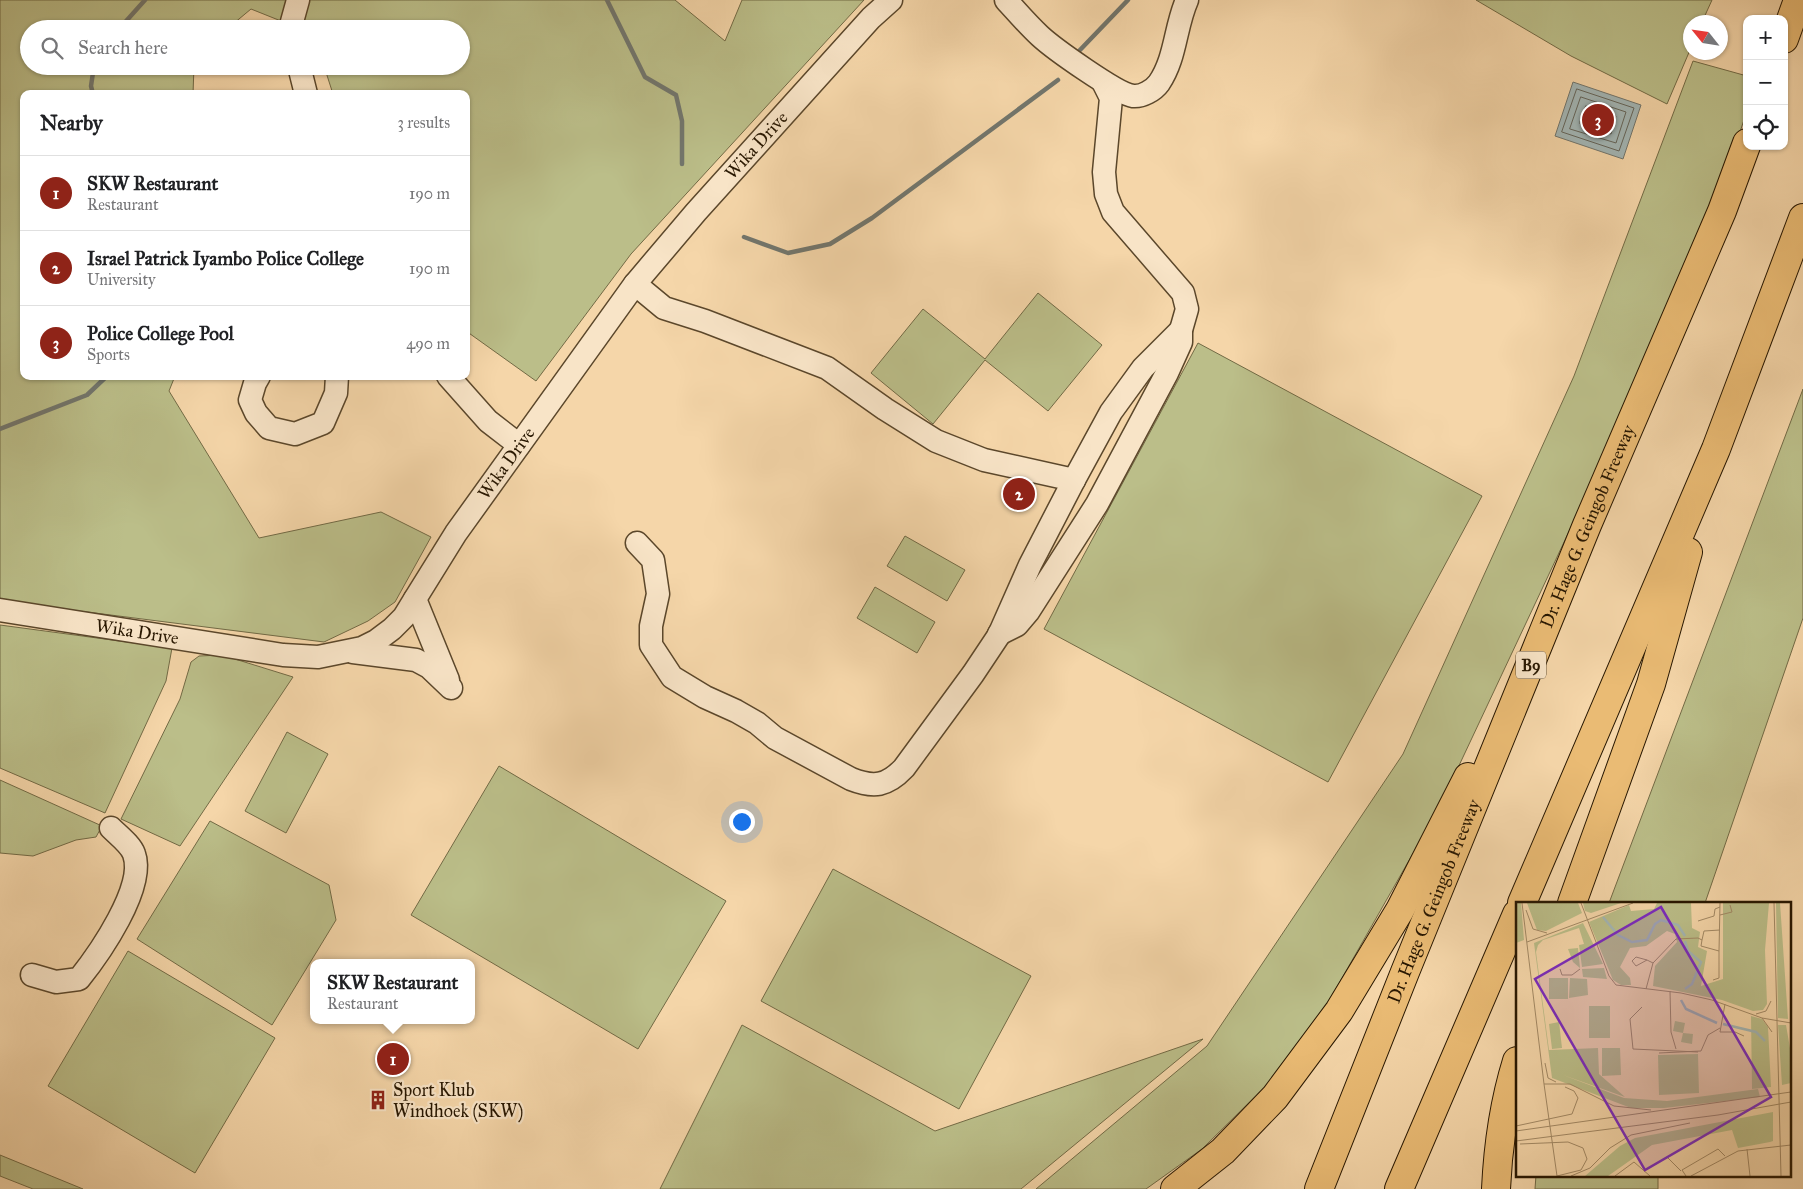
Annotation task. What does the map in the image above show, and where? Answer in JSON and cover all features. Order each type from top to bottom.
[{"type":"highway","name":"Dr. Hage G. Geingob Freeway","points":[[1319,1189],[1587,525],[1722,211],[1744,150]]},
{"type":"highway","points":[[1522,902],[1716,450],[1803,218]]},
{"type":"highway","points":[[1572,902],[1651,684],[1716,450]]},
{"type":"highway","points":[[1175,1189],[1223,1151],[1275,1097],[1339,1011],[1400,910],[1548,622]]},
{"type":"highway","points":[[1399,1189],[1516,916]]},
{"type":"highway","points":[[1496,1189],[1498,1150],[1511,1080],[1516,1064]]},
{"type":"street","points":[[292,20],[298,0]]},
{"type":"street","name":"Wika Drive","points":[[0,610],[284,655],[318,657],[362,648],[376,641],[392,630],[404,617],[456,533],[635,284],[696,212],[871,18],[890,0]]},
{"type":"street","points":[[1006,0],[1042,38],[1103,82],[1132,96],[1144,95],[1158,84],[1173,54],[1181,14],[1188,0]]},
{"type":"street","points":[[301,75],[305,90]]},
{"type":"street","points":[[998,635],[1017,625],[1028,612],[1098,504],[1167,373],[1181,342],[1187,309],[1183,293],[1113,212],[1106,194],[1104,172],[1111,98],[1103,82]]},
{"type":"street","points":[[635,284],[664,308],[704,321],[827,368],[885,409],[936,441],[984,460],[1074,480]]},
{"type":"street","points":[[637,543],[653,560],[658,594],[651,626],[651,645],[672,677],[705,697],[736,711],[756,723],[774,738],[863,784],[876,785],[894,779],[973,674],[998,635],[1030,565],[1111,412],[1143,368],[1182,330]]},
{"type":"street","points":[[257,380],[250,400],[256,413],[269,428],[295,434],[322,423],[336,393],[336,380]]},
{"type":"street","points":[[452,380],[488,421],[519,445]]},
{"type":"street","points":[[347,651],[416,660],[429,667],[451,688],[415,599]]},
{"type":"street","points":[[32,975],[56,982],[79,979],[95,960],[124,910],[136,868],[134,853],[111,828]]},
{"type":"green space","points":[[0,0],[675,0],[725,41],[742,0],[864,0],[631,254],[536,381],[470,334],[470,90],[332,90],[327,75],[470,75],[470,20],[278,20],[251,9],[238,20],[20,20],[20,75],[194,75],[193,90],[20,90],[20,380],[173,380],[169,391],[259,538],[381,512],[431,537],[395,602],[368,621],[324,642],[0,601]]},
{"type":"green space","points":[[1476,0],[1712,0],[1705,15],[1683,15],[1683,60],[1686,60],[1667,104],[1571,56]]},
{"type":"green space","points":[[1693,61],[1743,75],[1743,123],[1713,212],[1581,506],[1440,806],[1309,1036],[1269,1083],[1202,1149],[1146,1189],[1036,1189],[1207,1046],[1403,754],[1574,376]]},
{"type":"green space","points":[[1038,293],[1102,345],[1048,411],[985,360],[933,424],[871,373],[923,309],[985,359]]},
{"type":"green space","points":[[1198,343],[1482,496],[1328,782],[1044,629]]},
{"type":"green space","points":[[1803,389],[1803,618],[1705,902],[1609,902]]},
{"type":"green space","points":[[905,536],[965,570],[947,601],[887,566]]},
{"type":"green space","points":[[875,587],[935,622],[917,653],[857,618]]},
{"type":"green space","points":[[0,625],[172,648],[166,681],[105,813],[0,768]]},
{"type":"green space","points":[[222,655],[293,677],[180,846],[121,819],[180,699],[191,662],[199,656]]},
{"type":"green space","points":[[287,732],[328,754],[286,833],[245,811]]},
{"type":"green space","points":[[499,766],[726,901],[638,1049],[411,915]]},
{"type":"green space","points":[[0,780],[102,826],[96,837],[76,840],[33,856],[0,853]]},
{"type":"green space","points":[[210,821],[329,885],[336,920],[312,959],[310,959],[310,963],[272,1025],[137,939]]},
{"type":"green space","points":[[833,869],[1031,976],[959,1109],[761,1001]]},
{"type":"green space","points":[[128,951],[275,1038],[195,1173],[48,1086]]},
{"type":"green space","points":[[742,1025],[935,1131],[1203,1039],[1021,1189],[660,1189]]},
{"type":"green space","points":[[0,1155],[83,1189],[33,1189],[0,1176]]},
{"type":"green space","points":[[1536,1176],[1658,1176],[1658,1189],[1535,1189]]},
{"type":"water","points":[[1573,82],[1641,105],[1623,159],[1555,136]]},
{"type":"waterway","points":[[127,20],[145,0]]},
{"type":"waterway","points":[[607,0],[645,77],[676,95],[682,121],[682,164]]},
{"type":"waterway","points":[[1080,50],[1128,0]]},
{"type":"waterway","points":[[92,90],[93,75]]},
{"type":"waterway","points":[[744,237],[788,253],[830,244],[872,218],[1058,80]]},
{"type":"waterway","points":[[0,429],[87,395],[103,380]]},
{"type":"place","name":"Police College Pool","points":[[1598,120]]},
{"type":"place","name":"Israel Patrick Iyambo Police College","points":[[1019,494]]},
{"type":"place","name":"SKW Restaurant","points":[[393,1059]]},
{"type":"place","name":"Sport Klub Windhoek (SKW)","points":[[378,1100]]}]
